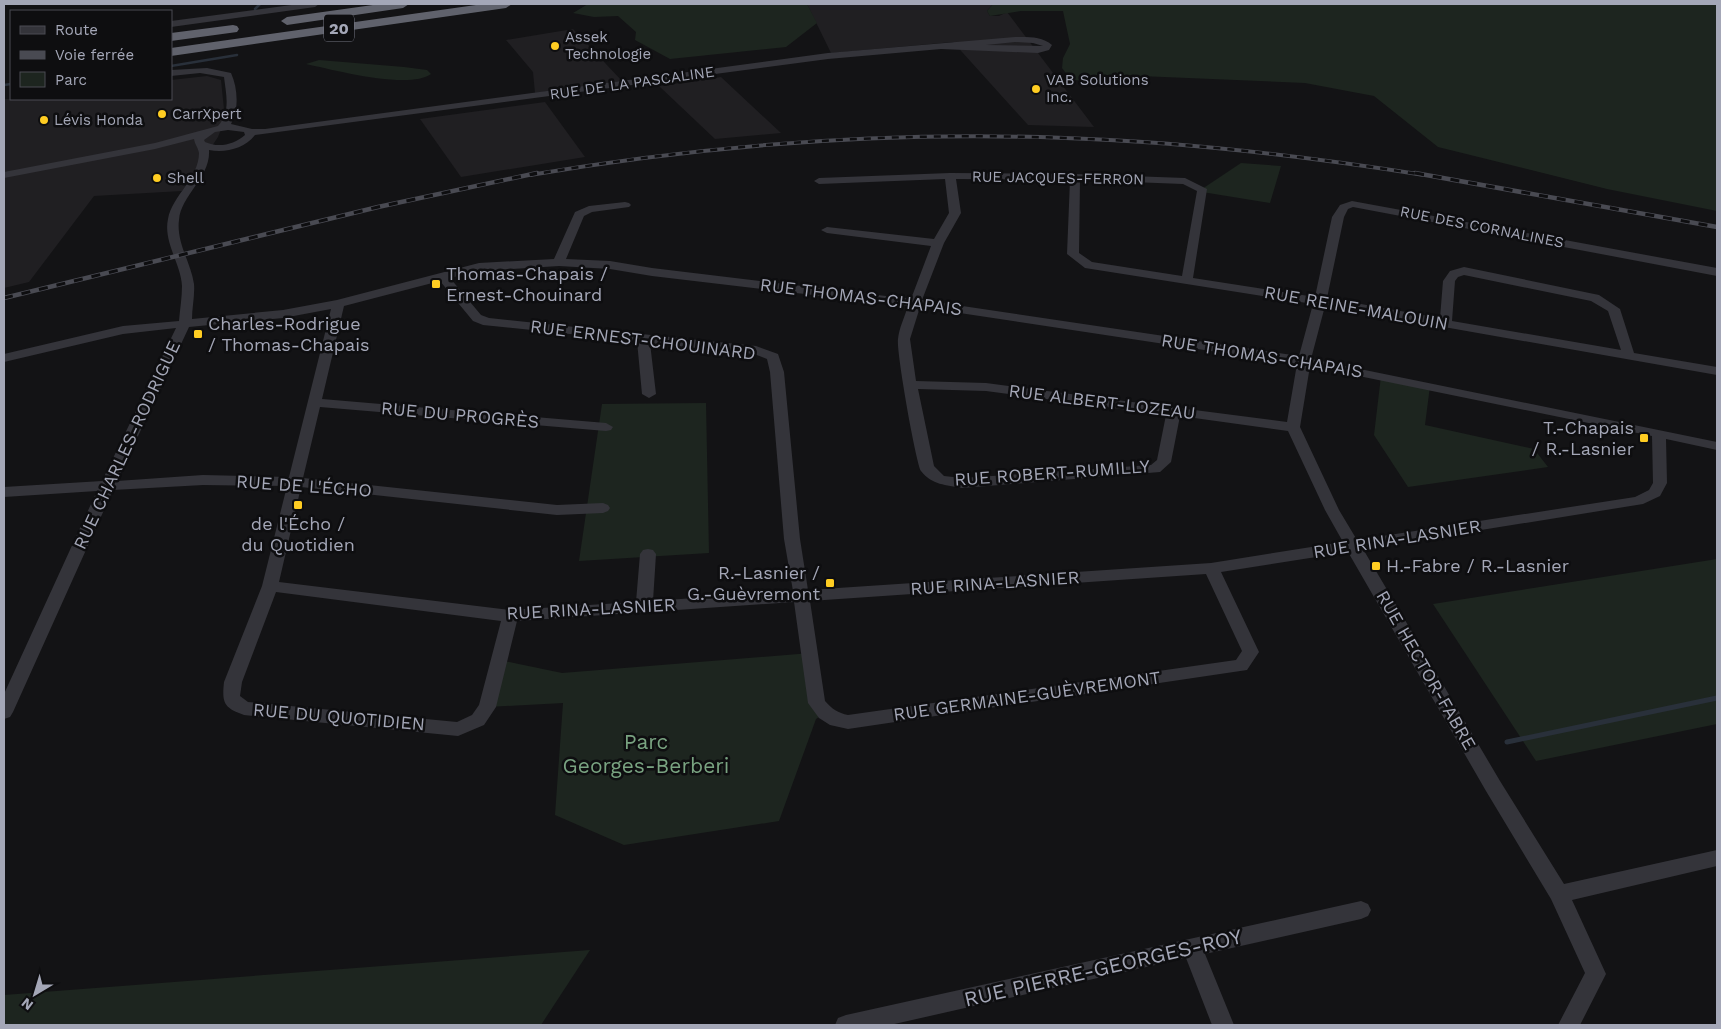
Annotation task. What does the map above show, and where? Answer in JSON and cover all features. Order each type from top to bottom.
[{"type":"highway","name":"20","points":[[278,22],[404,4]]},
{"type":"highway","name":"20","points":[[172,52],[506,4]]},
{"type":"highway","points":[[172,37],[249,26]]},
{"type":"street","points":[[172,24],[315,4]]},
{"type":"street","name":"RUE DE LA PASCALINE","points":[[246,133],[326,124],[828,56],[938,46],[1027,40],[1042,42],[1048,45],[1046,48],[1038,50],[938,46]]},
{"type":"street","points":[[172,73],[197,70],[217,71],[228,75],[233,111],[228,121],[222,127],[202,141]]},
{"type":"street","points":[[233,111],[246,133]]},
{"type":"street","points":[[222,127],[246,133]]},
{"type":"street","points":[[4,174],[181,142],[202,141],[215,148],[230,146],[246,133]]},
{"type":"street","name":"RUE CHARLES-RODRIGUE","points":[[4,712],[108,484],[185,323],[188,285],[173,232],[173,220],[176,209],[198,173],[204,156],[202,141]]},
{"type":"street","name":"RUE CHARLES-RODRIGUE","points":[[198,173],[206,168],[218,152],[230,146]]},
{"type":"street","name":"RUE JACQUES-FERRON","points":[[819,181],[950,176],[1075,177],[1185,181],[1202,189],[1187,280]]},
{"type":"street","name":"RUE ROBERT-RUMILLY","points":[[950,176],[954,213],[938,243],[915,303],[904,339],[910,385],[927,468],[940,480],[962,483],[1155,469],[1164,462],[1174,411]]},
{"type":"street","name":"RUE REINE-MALOUIN","points":[[1075,177],[1072,254],[1089,264],[1320,301],[1717,371]]},
{"type":"street","name":"RUE DES CORNALINES","points":[[1320,301],[1338,217],[1344,207],[1352,204],[1717,275]]},
{"type":"street","points":[[559,262],[579,214],[589,209],[625,205]]},
{"type":"street","points":[[827,230],[938,243]]},
{"type":"street","name":"RUE THOMAS-CHAPAIS","points":[[4,358],[83,338],[124,330],[283,314],[338,304],[478,267],[559,262],[610,265],[652,272],[915,303],[1304,360],[1717,446]]},
{"type":"street","points":[[1446,324],[1449,281],[1454,274],[1464,272],[1595,298],[1614,309],[1629,356]]},
{"type":"street","name":"RUE ERNEST-CHOUINARD","points":[[442,276],[477,318],[487,322],[756,350],[773,357],[777,372],[792,539],[802,596]]},
{"type":"street","points":[[1293,427],[1304,360],[1320,301]]},
{"type":"street","name":"RUE DU QUOTIDIEN","points":[[338,304],[270,586],[233,682],[231,699],[244,708],[458,729],[478,720],[487,708],[510,616]]},
{"type":"street","points":[[643,338],[649,394]]},
{"type":"street","name":"RUE ALBERT-LOZEAU","points":[[910,385],[986,387],[1293,427]]},
{"type":"street","name":"RUE DU PROGRÈS","points":[[315,403],[606,427]]},
{"type":"street","name":"RUE HECTOR-FABRE","points":[[1293,427],[1332,510],[1493,786],[1559,894],[1596,974],[1569,1025]]},
{"type":"street","name":"RUE RINA-LASNIER","points":[[270,586],[510,616],[1211,568],[1638,501],[1655,492],[1660,483],[1659,433]]},
{"type":"street","name":"RUE DE L'ÉCHO","points":[[4,492],[108,484],[203,480],[296,482],[557,510],[603,508]]},
{"type":"street","points":[[644,607],[648,554]]},
{"type":"street","name":"RUE GERMAINE-GUÈVREMONT","points":[[802,596],[817,703],[836,720],[848,722],[1241,666],[1251,652],[1211,568]]},
{"type":"street","points":[[1559,894],[1717,858]]},
{"type":"street","name":"RUE PIERRE-GEORGES-ROY","points":[[846,1025],[1361,910]]},
{"type":"street","points":[[1192,948],[1223,1025]]},
{"type":"shaded area","points":[[807,4],[993,4],[987,11],[990,16],[999,16],[1007,12],[1094,127],[1028,125],[953,42],[831,53]]},
{"type":"shaded area","points":[[573,29],[622,81],[535,93],[533,72],[506,40]]},
{"type":"shaded area","points":[[207,76],[221,80],[225,119],[218,137],[182,191],[94,196],[29,282],[4,288],[4,99],[172,100],[172,80]]},
{"type":"shaded area","points":[[721,77],[781,133],[715,139],[659,86]]},
{"type":"shaded area","points":[[545,102],[585,157],[461,177],[420,119]]},
{"type":"green space","points":[[588,4],[807,4],[817,23],[786,47],[670,59],[635,40],[636,32],[618,16],[594,17],[573,13]]},
{"type":"green space","points":[[993,4],[1717,4],[1717,211],[1607,189],[1438,147],[1374,96],[1305,83],[1116,75],[1096,81],[1071,80],[1062,68],[1063,58],[1070,44],[1063,11],[1021,11],[990,16],[987,11]]},
{"type":"green space","points":[[319,60],[404,67],[427,70],[431,74],[406,80],[389,79],[352,74],[306,64]]},
{"type":"green space","points":[[1241,163],[1281,166],[1270,203],[1202,192],[1202,189]]},
{"type":"green space","points":[[1381,376],[1430,386],[1425,425],[1534,449],[1548,467],[1408,487],[1374,435]]},
{"type":"green space","points":[[706,403],[709,553],[579,561],[602,404]]},
{"type":"green space","points":[[1717,559],[1717,724],[1536,761],[1433,604]]},
{"type":"green space","name":"Parc Georges-Berberi","points":[[811,653],[825,713],[816,719],[779,821],[624,845],[555,815],[563,703],[487,707],[499,660],[562,673]]},
{"type":"green space","points":[[590,950],[541,1025],[4,1025],[4,995]]},
{"type":"waterway","points":[[255,9],[260,4]]},
{"type":"waterway","points":[[172,66],[237,55]]},
{"type":"waterway","points":[[4,85],[10,84]]},
{"type":"waterway","points":[[1507,742],[1717,698]]},
{"type":"railway","points":[[530,175],[730,148],[863,139],[998,136],[1110,140],[1200,146],[1290,156],[1424,175]]},
{"type":"railway","points":[[4,298],[378,207],[537,173]]},
{"type":"railway","points":[[1415,173],[1717,227]]},
{"type":"place","name":"Assek Technologie","points":[[555,46]]},
{"type":"place","name":"VAB Solutions Inc.","points":[[1036,89]]},
{"type":"place","name":"CarrXpert","points":[[162,114]]},
{"type":"place","name":"Lévis Honda","points":[[44,120]]},
{"type":"place","name":"Shell","points":[[157,178]]},
{"type":"place","name":"Thomas-Chapais / Ernest-Chouinard","points":[[436,284]]},
{"type":"place","name":"Charles-Rodrigue / Thomas-Chapais","points":[[198,334]]},
{"type":"place","name":"T.-Chapais / R.-Lasnier","points":[[1644,438]]},
{"type":"place","name":"de l'Écho / du Quotidien","points":[[298,505]]},
{"type":"place","name":"H.-Fabre / R.-Lasnier","points":[[1376,566]]},
{"type":"place","name":"R.-Lasnier / G.-Guèvremont","points":[[830,583]]}]
